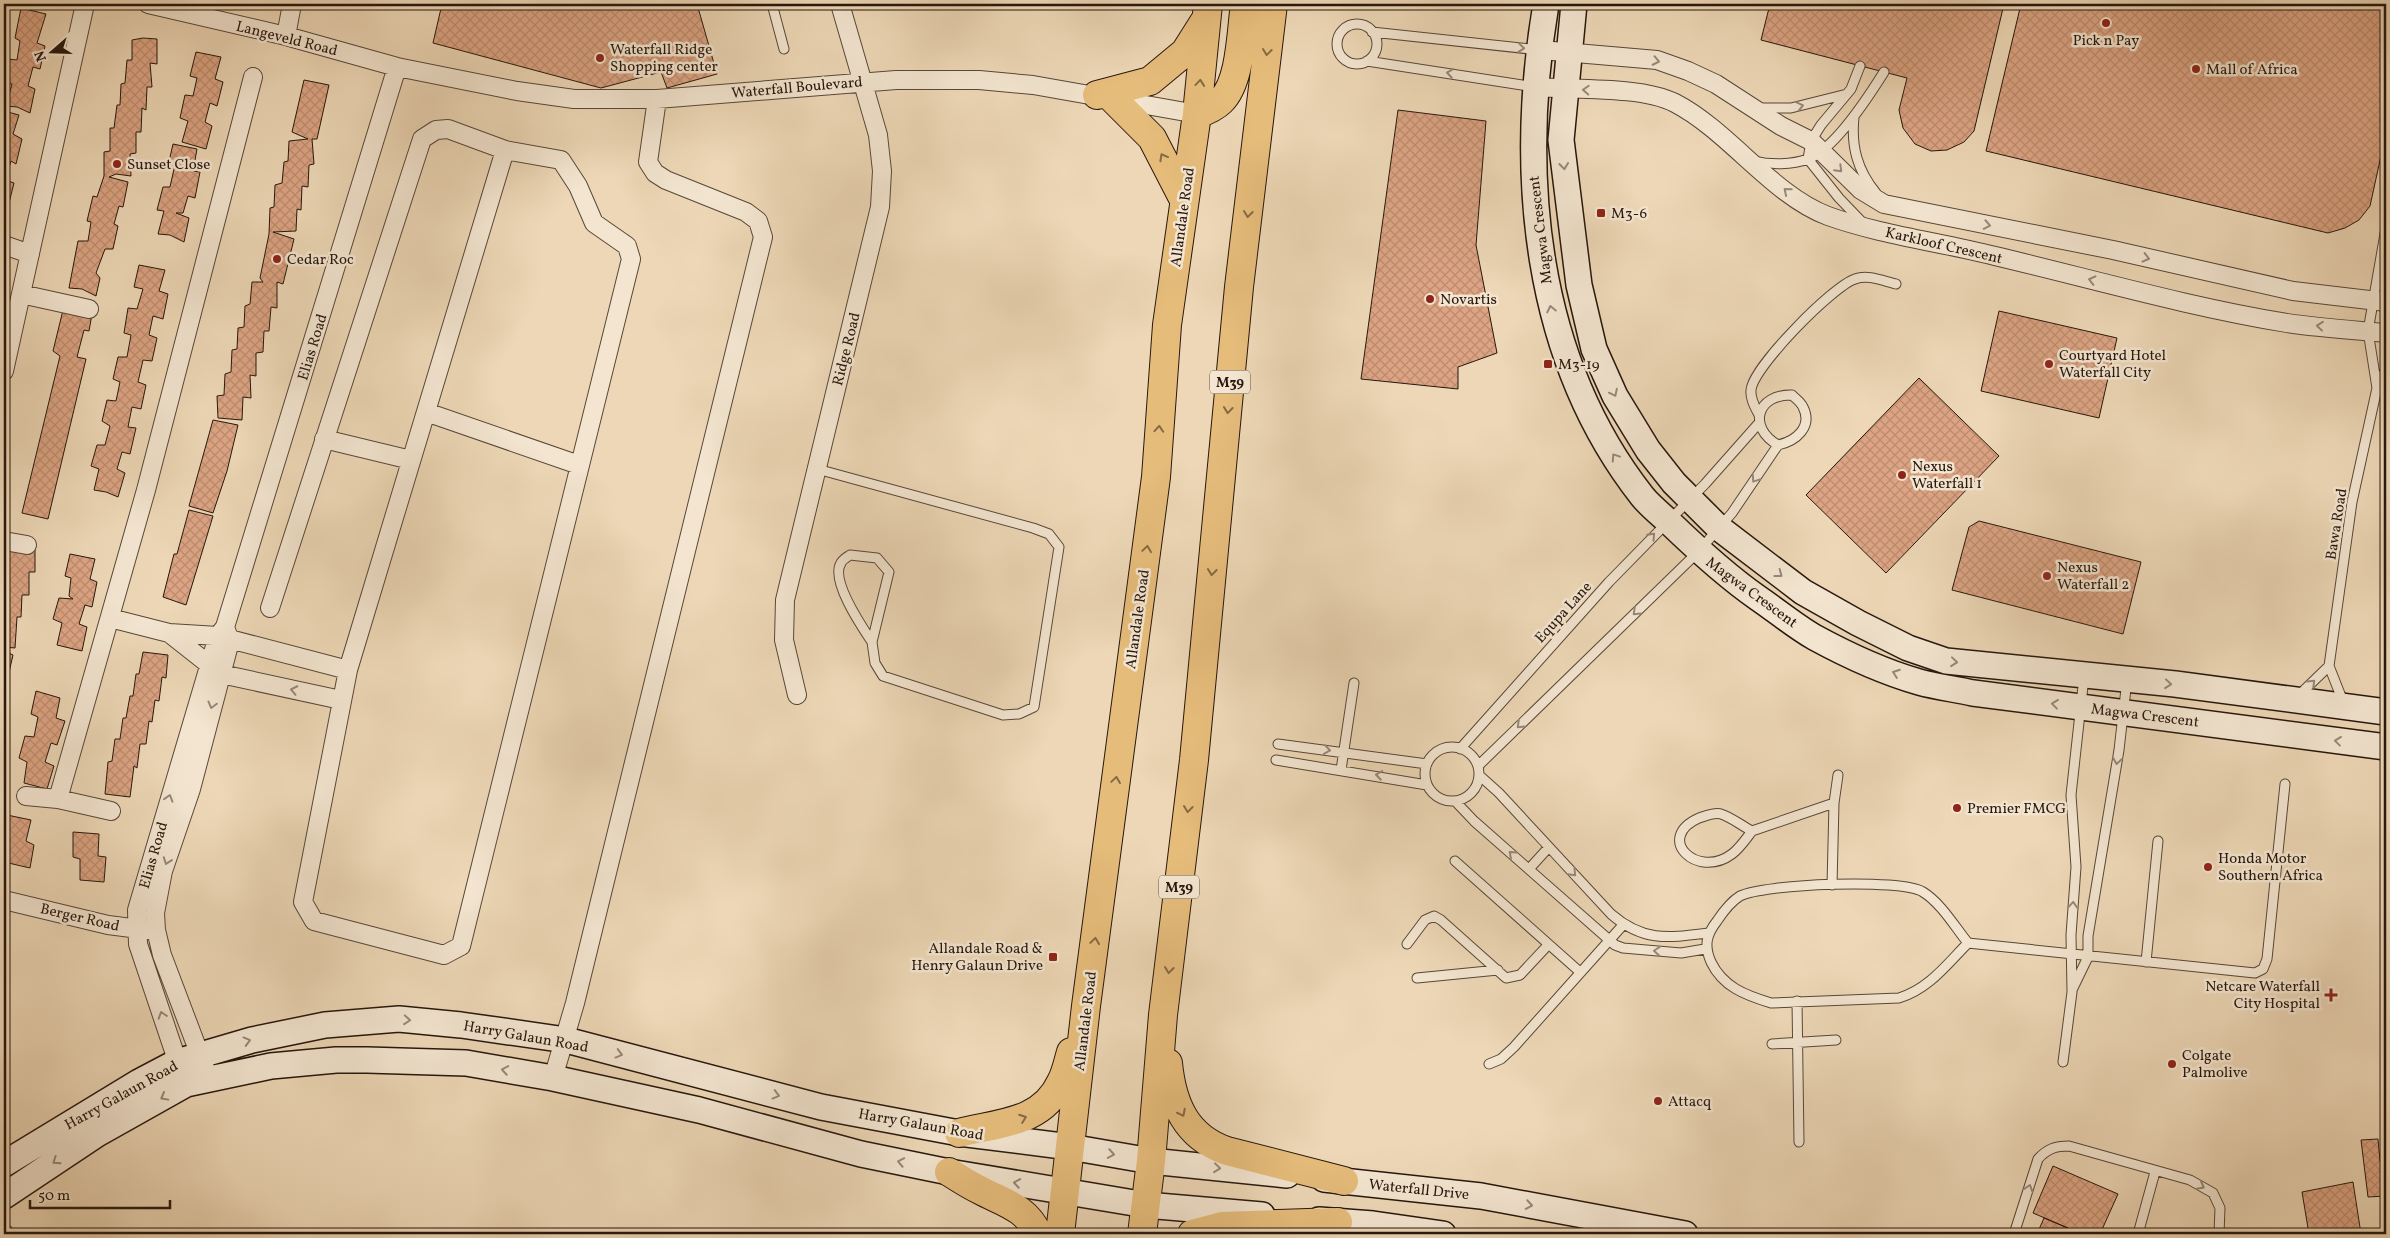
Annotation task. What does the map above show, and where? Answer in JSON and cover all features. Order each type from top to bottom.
[{"type":"main road","points":[[1197,114],[1211,109],[1220,102],[1231,85],[1238,58],[1245,4]]},
{"type":"main road","name":"M39","points":[[1142,1234],[1151,1162],[1164,1014],[1194,760],[1239,287],[1273,4]]},
{"type":"main road","name":"Magwa Crescent","points":[[1546,4],[1536,87],[1533,157],[1535,208],[1541,259],[1555,324],[1580,393],[1610,449],[1643,498],[1698,552],[1728,577],[1813,636],[1875,666],[1919,682],[1973,693],[2386,747]]},
{"type":"main road","name":"Magwa Crescent","points":[[1574,4],[1564,89],[1561,140],[1579,285],[1594,349],[1615,396],[1648,450],[1674,483],[1720,528],[1802,592],[1908,648],[1946,661],[2127,679],[2386,712]]},
{"type":"main road","points":[[1184,200],[1152,138],[1105,97],[1150,81],[1185,52],[1207,11]]},
{"type":"main road","name":"Allandale Road","points":[[1060,1234],[1086,1006],[1156,477],[1167,325],[1197,114],[1207,11]]},
{"type":"main road","points":[[959,1133],[1025,1118],[1038,1110],[1061,1083],[1086,1006]]},
{"type":"main road","points":[[1164,1014],[1169,1080],[1184,1120],[1199,1137],[1213,1146],[1227,1151],[1344,1181]]},
{"type":"main road","name":"Harry Galaun Road","points":[[4,1164],[131,1086],[188,1058],[252,1040],[325,1025],[400,1019],[462,1025],[566,1040],[821,1107],[959,1133],[1070,1147],[1151,1162]]},
{"type":"main road","name":"Harry Galaun Road","points":[[4,1196],[97,1134],[198,1082],[271,1066],[336,1060],[466,1063],[553,1078],[699,1110],[860,1154],[949,1172],[1146,1205]]},
{"type":"main road","name":"Waterfall Drive","points":[[1151,1162],[1480,1196],[1685,1234]]},
{"type":"main road","points":[[949,1172],[980,1191],[1013,1205],[1025,1213],[1038,1234]]},
{"type":"main road","points":[[1146,1205],[1373,1224],[1443,1234]]},
{"type":"main road","points":[[1192,1234],[1222,1226],[1338,1222]]},
{"type":"street","points":[[4,371],[85,4]]},
{"type":"street","name":"Langeveld Road","points":[[148,4],[286,36],[397,67]]},
{"type":"street","points":[[286,36],[292,4]]},
{"type":"street","name":"Ridge Road","points":[[797,695],[784,640],[785,600],[880,208],[882,171],[878,135],[840,4]]},
{"type":"street","name":"Karkloof Crescent","points":[[1541,50],[1657,60],[1716,84],[1814,151],[1861,190],[1884,204],[2114,250],[2292,291],[2380,301]]},
{"type":"street","name":"Waterfall Boulevard","points":[[397,67],[517,91],[574,99],[656,99],[862,82],[979,80],[1033,85],[1197,114]]},
{"type":"street","name":"Elias Road","points":[[198,1082],[188,1058],[156,930],[155,913],[163,871],[191,789],[224,635],[397,67]]},
{"type":"street","points":[[58,799],[146,490],[253,77]]},
{"type":"street","name":"Karkloof Crescent","points":[[1536,87],[1627,92],[1674,102],[1711,127],[1746,159],[1794,198],[1827,215],[2172,299],[2287,323],[2386,333]]},
{"type":"street","points":[[553,1078],[566,1040],[763,238],[758,221],[746,212],[666,180],[655,173],[648,162],[656,99]]},
{"type":"street","points":[[270,608],[422,139],[436,130],[448,129],[505,150],[561,160],[578,186],[594,223],[627,246],[631,259],[461,946],[444,955],[314,921],[303,902],[348,670],[505,150]]},
{"type":"street","points":[[4,245],[30,254]]},
{"type":"street","points":[[21,294],[89,309]]},
{"type":"street","points":[[426,412],[579,465]]},
{"type":"street","points":[[324,439],[411,460]]},
{"type":"street","points":[[4,541],[27,545]]},
{"type":"street","points":[[110,618],[169,633],[224,635],[348,670]]},
{"type":"street","points":[[169,633],[215,670],[342,700]]},
{"type":"street","name":"Elias Road","points":[[198,1082],[138,944],[136,930],[137,910],[156,842],[215,670]]},
{"type":"street","points":[[26,796],[58,799],[111,811]]},
{"type":"street","name":"Berger Road","points":[[4,900],[136,930],[156,930]]},
{"type":"lane","points":[[772,4],[784,49]]},
{"type":"lane","points":[[1536,87],[1367,61],[1355,64],[1339,54],[1337,42],[1342,29],[1355,24],[1361,24],[1372,32],[1541,50]]},
{"type":"lane","points":[[1367,61],[1375,51],[1376,45],[1372,32]]},
{"type":"lane","points":[[1860,66],[1854,84],[1821,125],[1814,151],[1839,198],[1866,226]]},
{"type":"lane","points":[[1746,159],[1759,162],[1788,163],[1814,151],[1854,117],[1884,72]]},
{"type":"lane","points":[[1752,108],[1791,108],[1847,94]]},
{"type":"lane","points":[[1854,117],[1852,137],[1857,161],[1866,181],[1884,204]]},
{"type":"lane","points":[[2378,388],[2368,331],[2380,301],[2386,228]]},
{"type":"lane","points":[[1778,445],[1767,439],[1751,399],[1753,381],[1788,335],[1843,285],[1854,279],[1866,277],[1896,284]]},
{"type":"lane","points":[[2378,388],[2386,368]]},
{"type":"lane","name":"Bawa Road","points":[[2329,666],[2352,502],[2378,388]]},
{"type":"lane","points":[[1455,801],[1472,792],[1478,771],[1698,552],[1720,528],[1778,445],[1790,442],[1800,434],[1806,422],[1803,406],[1792,395],[1779,394],[1764,403],[1759,419]]},
{"type":"lane","name":"Equpa Lane","points":[[1460,749],[1609,582],[1667,520],[1705,484],[1759,419]]},
{"type":"lane","points":[[817,469],[1033,528],[1049,534],[1059,547],[1034,707],[1019,714],[1003,716],[883,676],[874,663],[872,642],[889,572],[877,558],[850,555],[841,563],[838,574],[850,606],[872,642]]},
{"type":"lane","points":[[2294,700],[2329,666],[2345,706]]},
{"type":"lane","points":[[2063,1062],[2072,992],[2071,954],[2076,867],[2071,795],[2084,675]]},
{"type":"lane","points":[[2072,992],[2088,956],[2088,936],[2119,750],[2127,679]]},
{"type":"lane","points":[[1341,770],[1354,683]]},
{"type":"lane","points":[[1278,744],[1427,764]]},
{"type":"lane","points":[[1706,949],[1681,953],[1635,950],[1622,948],[1609,940],[1455,801],[1438,798],[1424,777],[1427,764],[1435,753],[1443,748],[1460,749],[1471,756],[1478,771],[1610,914],[1623,925],[1647,935],[1664,937],[1708,933]]},
{"type":"lane","points":[[1276,760],[1427,784]]},
{"type":"lane","points":[[1832,885],[1834,803],[1838,776]]},
{"type":"lane","points":[[1968,943],[1930,982],[1913,994],[1899,998],[1771,1002],[1752,997],[1730,987],[1719,977],[1706,949],[1708,933],[1730,903],[1749,892],[1789,887],[1832,885],[1908,886],[1923,892],[1968,943],[2248,972],[2263,969],[2267,959],[2285,784]]},
{"type":"lane","points":[[1752,831],[1720,814],[1711,814],[1688,823],[1679,839],[1681,848],[1688,856],[1706,864],[1718,862],[1730,856],[1752,831],[1834,803]]},
{"type":"lane","points":[[2146,962],[2158,841]]},
{"type":"lane","points":[[1529,869],[1549,847]]},
{"type":"lane","points":[[1455,860],[1580,972]]},
{"type":"lane","points":[[1407,944],[1425,920],[1434,916],[1506,978],[1520,975],[1548,945]]},
{"type":"lane","points":[[1490,1064],[1501,1059],[1514,1047],[1623,925]]},
{"type":"lane","points":[[1417,978],[1498,970]]},
{"type":"lane","points":[[1797,1001],[1799,1142]]},
{"type":"lane","points":[[1772,1044],[1836,1040]]},
{"type":"lane","points":[[2014,1234],[2038,1159],[2045,1152],[2056,1146],[2069,1146],[2155,1172],[2190,1180],[2213,1193],[2220,1208],[2219,1234]]},
{"type":"lane","points":[[2138,1234],[2155,1172]]},
{"type":"building","name":"Waterfall Ridge Shopping center","points":[[442,4],[697,4],[717,74],[667,88],[661,72],[601,88],[433,43]]},
{"type":"building","points":[[1770,4],[2004,4],[1974,131],[1964,142],[1947,150],[1931,151],[1915,144],[1903,128],[1899,110],[1907,78],[1761,40]]},
{"type":"building","name":"Mall of Africa","points":[[2021,4],[2386,4],[2386,133],[2370,206],[2359,220],[2345,228],[2328,233],[1986,151]]},
{"type":"building","points":[[21,8],[46,14],[37,43],[45,46],[40,69],[33,67],[28,86],[35,89],[30,113],[17,107],[6,106],[12,84],[4,82],[4,74],[7,59],[17,60],[20,41],[15,38]]},
{"type":"building","name":"Sunset Close","points":[[143,38],[157,39],[157,64],[150,63],[152,87],[147,87],[146,110],[142,108],[141,132],[136,132],[136,153],[130,154],[131,176],[116,174],[109,177],[128,182],[123,207],[119,206],[114,224],[118,226],[113,249],[105,249],[96,273],[100,278],[96,296],[82,289],[69,288],[78,241],[88,241],[91,222],[87,221],[93,196],[97,197],[104,176],[104,152],[110,151],[110,128],[114,128],[117,105],[120,105],[121,84],[125,83],[127,60],[132,60],[132,40]]},
{"type":"building","points":[[196,52],[221,57],[215,79],[223,82],[217,106],[210,103],[205,122],[212,126],[206,149],[182,142],[188,121],[180,118],[185,95],[193,96],[197,78],[190,76]]},
{"type":"building","name":"Cedar Roc","points":[[304,80],[329,85],[317,139],[312,139],[314,164],[309,165],[308,187],[302,186],[301,210],[297,209],[296,231],[273,232],[294,239],[283,284],[277,282],[277,308],[271,307],[269,331],[264,331],[263,352],[256,353],[256,376],[250,375],[251,398],[243,397],[242,420],[218,418],[217,396],[224,395],[225,374],[231,372],[232,350],[237,349],[238,328],[244,327],[245,306],[250,304],[252,282],[263,282],[260,278],[269,234],[270,208],[274,207],[275,185],[282,183],[284,162],[288,161],[289,141],[308,139],[292,132]]},
{"type":"building","name":"Novartis","points":[[1398,110],[1486,121],[1476,245],[1497,353],[1458,367],[1458,389],[1361,379]]},
{"type":"building","points":[[4,111],[19,115],[13,134],[22,139],[16,164],[11,161],[5,180],[14,183],[8,207],[4,206]]},
{"type":"building","points":[[173,144],[197,149],[193,171],[200,172],[195,198],[188,196],[183,213],[176,213],[189,218],[184,242],[170,235],[158,234],[164,211],[157,210],[163,187],[170,187],[174,169],[168,166]]},
{"type":"building","points":[[139,265],[165,270],[159,291],[168,294],[163,319],[153,316],[149,335],[157,338],[152,361],[143,360],[138,382],[146,385],[141,409],[132,407],[128,427],[136,428],[130,454],[122,452],[117,469],[125,473],[118,497],[94,490],[99,469],[91,466],[97,445],[105,445],[110,426],[102,421],[107,400],[116,401],[120,382],[113,379],[118,357],[127,357],[131,335],[124,333],[128,308],[137,309],[143,289],[134,287]]},
{"type":"building","points":[[64,306],[92,314],[89,331],[84,330],[77,357],[86,359],[48,519],[22,513],[60,356],[53,351]]},
{"type":"building","name":"Courtyard Hotel Waterfall City","points":[[1999,311],[2117,338],[2099,418],[1981,391]]},
{"type":"building","name":"Nexus Waterfall 1","points":[[1919,378],[1999,456],[1886,573],[1806,495]]},
{"type":"building","points":[[213,420],[238,425],[227,471],[213,513],[189,506]]},
{"type":"building","points":[[189,510],[213,516],[186,605],[163,597],[174,554],[177,554]]},
{"type":"building","name":"Nexus Waterfall 2","points":[[1979,521],[2141,562],[2123,634],[1952,590],[1969,527]]},
{"type":"building","points":[[10,549],[35,549],[35,572],[29,572],[29,595],[22,595],[21,617],[17,617],[15,648],[4,647],[4,571],[7,570]]},
{"type":"building","points":[[70,554],[95,559],[90,579],[97,582],[92,607],[85,605],[79,624],[87,627],[82,651],[57,645],[62,623],[53,619],[59,598],[73,599],[69,596],[71,578],[65,576]]},
{"type":"building","points":[[4,651],[13,655],[4,694]]},
{"type":"building","points":[[143,652],[168,655],[166,678],[162,677],[159,701],[155,700],[152,722],[149,721],[146,744],[140,744],[137,768],[134,766],[130,797],[105,794],[108,762],[112,761],[115,739],[120,739],[123,718],[126,718],[130,696],[133,696],[136,674],[139,674]]},
{"type":"building","points":[[36,691],[60,698],[56,718],[65,721],[57,745],[51,743],[45,762],[54,766],[47,789],[24,783],[27,762],[19,758],[25,736],[34,737],[38,717],[31,714]]},
{"type":"building","points":[[7,815],[31,820],[26,841],[34,845],[30,868],[4,862],[9,840],[4,838]]},
{"type":"building","points":[[73,832],[99,834],[98,856],[106,857],[104,882],[80,880],[80,859],[73,857]]},
{"type":"building","points":[[2378,1139],[2380,1161],[2386,1160],[2386,1196],[2368,1197],[2361,1140]]},
{"type":"building","points":[[2382,1139],[2386,1139],[2386,1160]]},
{"type":"building","points":[[2053,1166],[2118,1194],[2100,1234],[2082,1234],[2033,1213]]},
{"type":"building","points":[[2353,1182],[2361,1234],[2309,1234],[2302,1192]]},
{"type":"building","points":[[2044,1218],[2077,1232],[2076,1234],[2037,1234]]},
{"type":"place","name":"Pick n Pay","points":[[2106,23]]},
{"type":"place","name":"Waterfall Ridge Shopping center","points":[[600,58]]},
{"type":"place","name":"Mall of Africa","points":[[2196,69]]},
{"type":"place","name":"Sunset Close","points":[[117,164]]},
{"type":"place","name":"M3-6","points":[[1601,213]]},
{"type":"place","name":"Cedar Roc","points":[[277,259]]},
{"type":"place","name":"Novartis","points":[[1430,299]]},
{"type":"place","name":"M3-19","points":[[1548,364]]},
{"type":"place","name":"Courtyard Hotel Waterfall City","points":[[2049,364]]},
{"type":"place","name":"Nexus Waterfall 1","points":[[1902,475]]},
{"type":"place","name":"Nexus Waterfall 2","points":[[2047,576]]},
{"type":"place","name":"Premier FMCG","points":[[1957,808]]},
{"type":"place","name":"Honda Motor Southern Africa","points":[[2208,867]]},
{"type":"place","name":"Allandale Road & Henry Galaun Drive","points":[[1053,957]]},
{"type":"place","name":"Netcare Waterfall City Hospital","points":[[2331,995]]},
{"type":"place","name":"Colgate Palmolive","points":[[2172,1064]]},
{"type":"place","name":"Attacq","points":[[1658,1101]]}]
